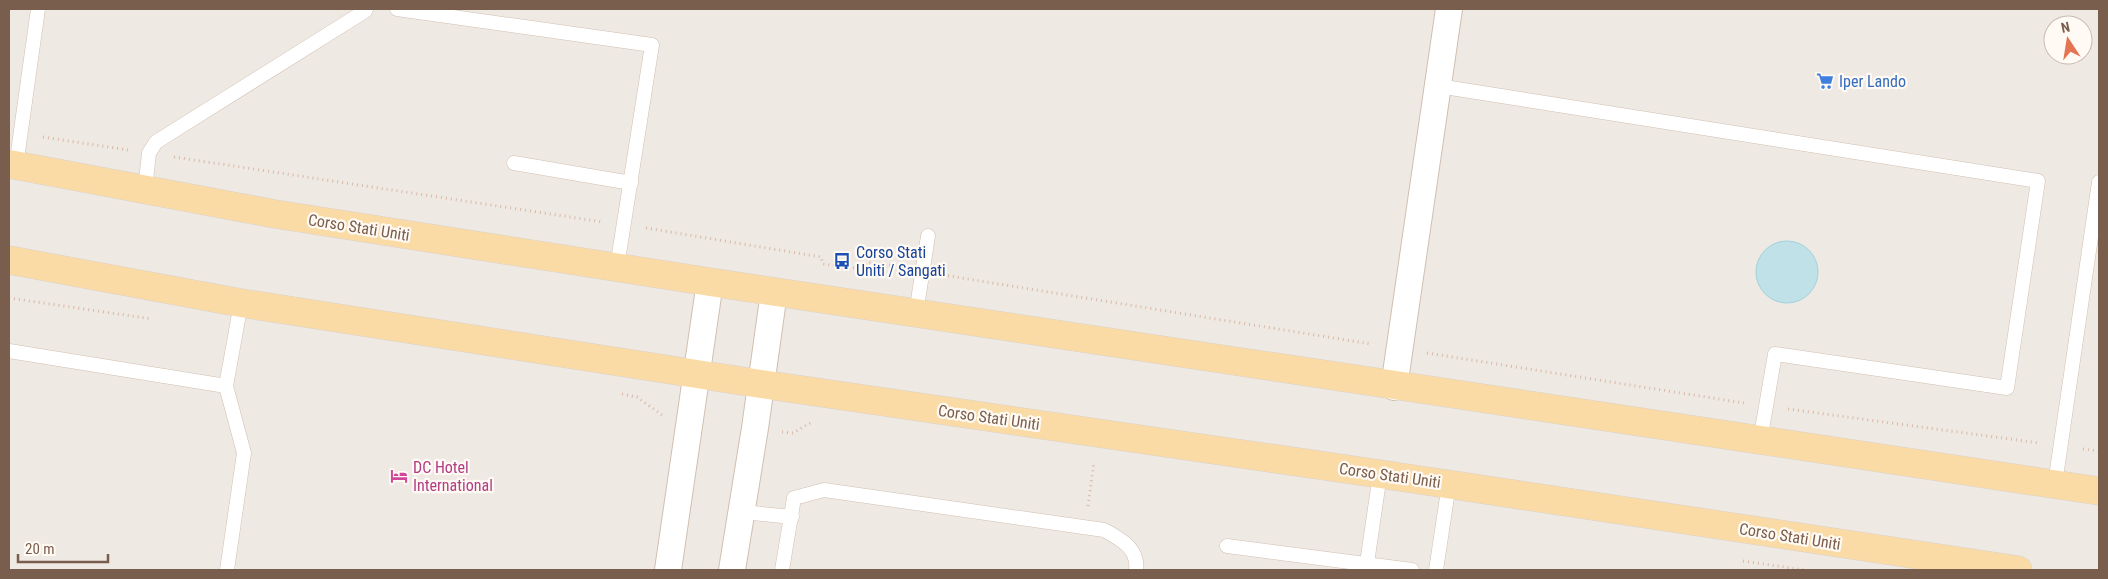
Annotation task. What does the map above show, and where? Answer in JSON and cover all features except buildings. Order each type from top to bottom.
[{"type":"main road","name":"Corso Stati Uniti","points":[[12,165],[275,214],[774,292],[2099,491]]},
{"type":"main road","name":"Corso Stati Uniti","points":[[9,260],[241,303],[696,374],[1449,484],[2018,570]]},
{"type":"street","points":[[1394,386],[1449,9]]},
{"type":"street","points":[[668,570],[710,282]]},
{"type":"street","points":[[732,570],[743,512],[774,292]]},
{"type":"lane","points":[[12,165],[38,9]]},
{"type":"lane","points":[[348,9],[366,10]]},
{"type":"lane","points":[[397,9],[652,45],[617,267]]},
{"type":"lane","points":[[145,190],[149,153],[156,142],[366,10]]},
{"type":"lane","points":[[1438,86],[2038,181],[2007,388],[1775,354],[1760,440]]},
{"type":"lane","points":[[514,164],[631,182]]},
{"type":"lane","points":[[2056,484],[2099,182]]},
{"type":"lane","points":[[916,313],[928,236]]},
{"type":"lane","points":[[227,570],[244,453],[226,386],[241,303]]},
{"type":"lane","points":[[9,350],[226,386]]},
{"type":"lane","points":[[1367,567],[1380,474]]},
{"type":"lane","points":[[1436,570],[1449,484]]},
{"type":"lane","points":[[782,570],[794,498],[824,490],[1104,530],[1127,543],[1137,561],[1136,570]]},
{"type":"lane","points":[[743,512],[792,517]]},
{"type":"lane","points":[[1227,546],[1367,567],[1412,570]]},
{"type":"path","points":[[40,136],[113,148]]},
{"type":"path","points":[[183,158],[610,223]]},
{"type":"path","points":[[638,227],[821,257],[823,264],[862,269],[867,262],[899,267]]},
{"type":"path","points":[[945,275],[1371,344]]},
{"type":"path","points":[[9,298],[160,320]]},
{"type":"path","points":[[1423,352],[1744,402]]},
{"type":"path","points":[[1786,409],[2037,442]]},
{"type":"path","points":[[2088,449],[2099,451]]},
{"type":"path","points":[[1085,528],[1094,462]]},
{"type":"shaded area","points":[[9,9],[2099,9],[2099,570],[9,570]]},
{"type":"water","points":[[1787,241],[1804,246],[1809,250],[1813,255],[1818,272],[1813,289],[1809,294],[1804,298],[1787,303],[1770,298],[1765,294],[1761,289],[1756,272],[1761,255],[1765,250],[1770,246]]},
{"type":"place","name":"Iper Lando","points":[[1825,81]]},
{"type":"place","name":"Corso Stati Uniti / Sangati","points":[[842,261]]},
{"type":"place","name":"DC Hotel International","points":[[399,476]]}]
